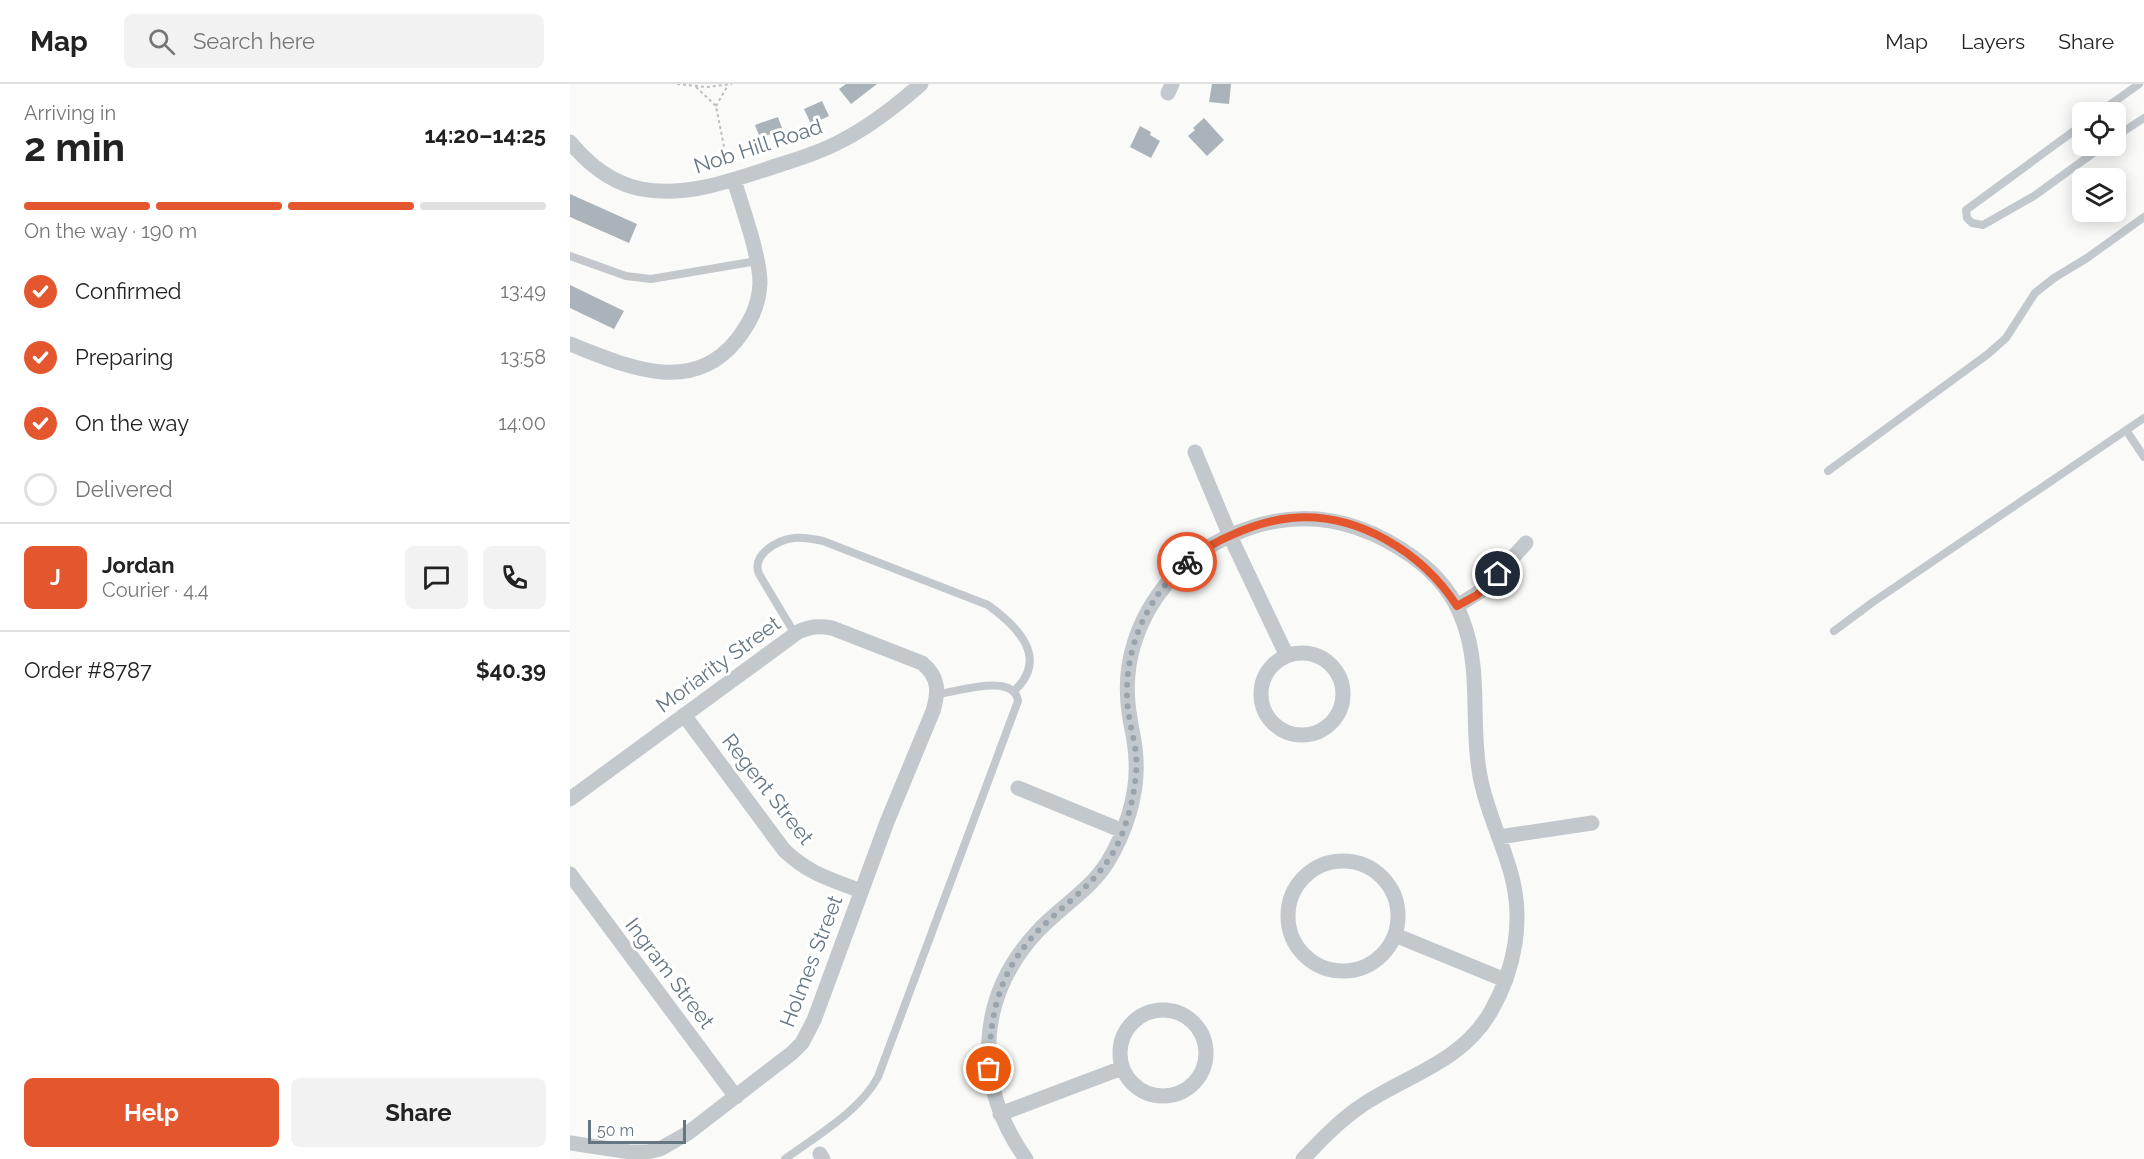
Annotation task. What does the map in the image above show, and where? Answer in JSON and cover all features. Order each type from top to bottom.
[{"type":"street","name":"Nob Hill Road","points":[[570,142],[600,171],[621,183],[641,189],[685,190],[731,174],[815,153],[843,141],[870,124],[921,84]]},
{"type":"street","points":[[570,344],[616,362],[654,373],[678,372],[696,368],[715,359],[732,346],[754,314],[760,281],[757,261],[731,174]]},
{"type":"street","points":[[1195,452],[1230,536],[1287,656]]},
{"type":"street","points":[[1026,1159],[1000,1114],[989,1069],[993,1012],[1004,979],[1034,935],[1101,872],[1123,831],[1129,812],[1136,770],[1127,696],[1128,663],[1136,636],[1158,594],[1179,569],[1201,551],[1263,523],[1294,518],[1322,519],[1348,524],[1384,539],[1420,562],[1446,590],[1457,606],[1469,638],[1474,663],[1476,741],[1480,780],[1514,883],[1518,913],[1514,949],[1505,980],[1485,1019],[1459,1049],[1430,1069],[1355,1110],[1303,1159]]},
{"type":"street","points":[[1457,606],[1484,590],[1526,543]]},
{"type":"street","name":"Moriarity Street","points":[[570,799],[795,634],[808,627],[832,628],[922,663],[930,669],[935,678]]},
{"type":"street","points":[[1300,653],[1313,654],[1326,660],[1336,670],[1343,688],[1342,709],[1335,721],[1324,730],[1312,735],[1298,736],[1285,732],[1274,724],[1261,700],[1266,674],[1275,663],[1287,656],[1300,653]]},
{"type":"street","name":"Holmes Street","points":[[570,1143],[653,1155],[673,1143],[792,1053],[808,1034],[887,822],[933,711],[937,694],[935,678]]},
{"type":"street","name":"Regent Street","points":[[684,715],[784,850],[812,873],[861,891]]},
{"type":"street","points":[[1018,788],[1123,831]]},
{"type":"street","points":[[1499,837],[1592,823]]},
{"type":"street","points":[[1337,861],[1356,862],[1373,869],[1386,882],[1395,898],[1398,916],[1395,935],[1387,950],[1373,962],[1357,970],[1339,971],[1322,967],[1306,957],[1295,944],[1289,927],[1288,909],[1293,891],[1304,876],[1319,866],[1337,861]]},
{"type":"street","name":"Ingram Street","points":[[570,874],[736,1096]]},
{"type":"street","points":[[1395,935],[1505,980]]},
{"type":"street","points":[[1150,1011],[1178,1012],[1195,1025],[1205,1043],[1206,1058],[1202,1072],[1194,1084],[1182,1092],[1168,1096],[1153,1096],[1140,1090],[1129,1080],[1122,1068],[1119,1054],[1121,1040],[1128,1027],[1138,1017],[1150,1011]]},
{"type":"street","points":[[1000,1114],[1122,1068]]},
{"type":"lane","points":[[2114,102],[2139,84]]},
{"type":"lane","points":[[2126,130],[2144,118]]},
{"type":"lane","points":[[2072,132],[1966,210],[1967,218],[1972,224],[1983,225],[2034,196],[2089,156]]},
{"type":"lane","points":[[1828,471],[1988,354],[2006,338],[2036,293],[2054,278],[2087,258],[2144,217]]},
{"type":"lane","points":[[570,256],[626,276],[651,279],[757,261]]},
{"type":"lane","points":[[1834,631],[1873,602],[2144,418]]},
{"type":"lane","points":[[2126,430],[2144,457]]},
{"type":"lane","points":[[795,634],[759,574],[756,566],[757,559],[788,539],[809,538],[823,541],[988,604],[1011,622],[1028,648],[1030,661],[1023,682],[1014,691]]},
{"type":"lane","points":[[785,1159],[859,1103],[873,1088],[1018,701],[1017,694],[1010,687],[998,684],[937,694]]},
{"type":"path","points":[[677,84],[696,87],[731,85]]},
{"type":"path","points":[[716,106],[731,85]]},
{"type":"path","points":[[696,87],[716,106],[731,174]]},
{"type":"building","points":[[846,84],[877,84],[851,104],[839,89]]},
{"type":"building","points":[[1212,84],[1231,84],[1229,104],[1209,102]]},
{"type":"building","points":[[822,101],[829,116],[811,124],[804,109]]},
{"type":"building","points":[[778,117],[784,134],[772,138],[771,134],[760,138],[755,125]]},
{"type":"building","points":[[1204,118],[1224,140],[1207,156],[1188,136]]},
{"type":"building","points":[[1140,126],[1160,141],[1151,158],[1130,147]]},
{"type":"building","points":[[570,194],[637,224],[629,243],[570,217]]},
{"type":"building","points":[[570,285],[624,311],[614,329],[570,308]]},
{"type":"way so far","points":[[989,1069],[993,1012],[1004,979],[1034,935],[1091,884],[1101,872],[1123,831],[1133,794],[1137,764],[1127,696],[1128,663],[1131,649],[1158,594],[1187,562]]},
{"type":"route","points":[[1187,562],[1213,544],[1247,529],[1278,519],[1312,518],[1348,524],[1401,549],[1420,562],[1435,577],[1457,606],[1484,590],[1498,574]]}]
